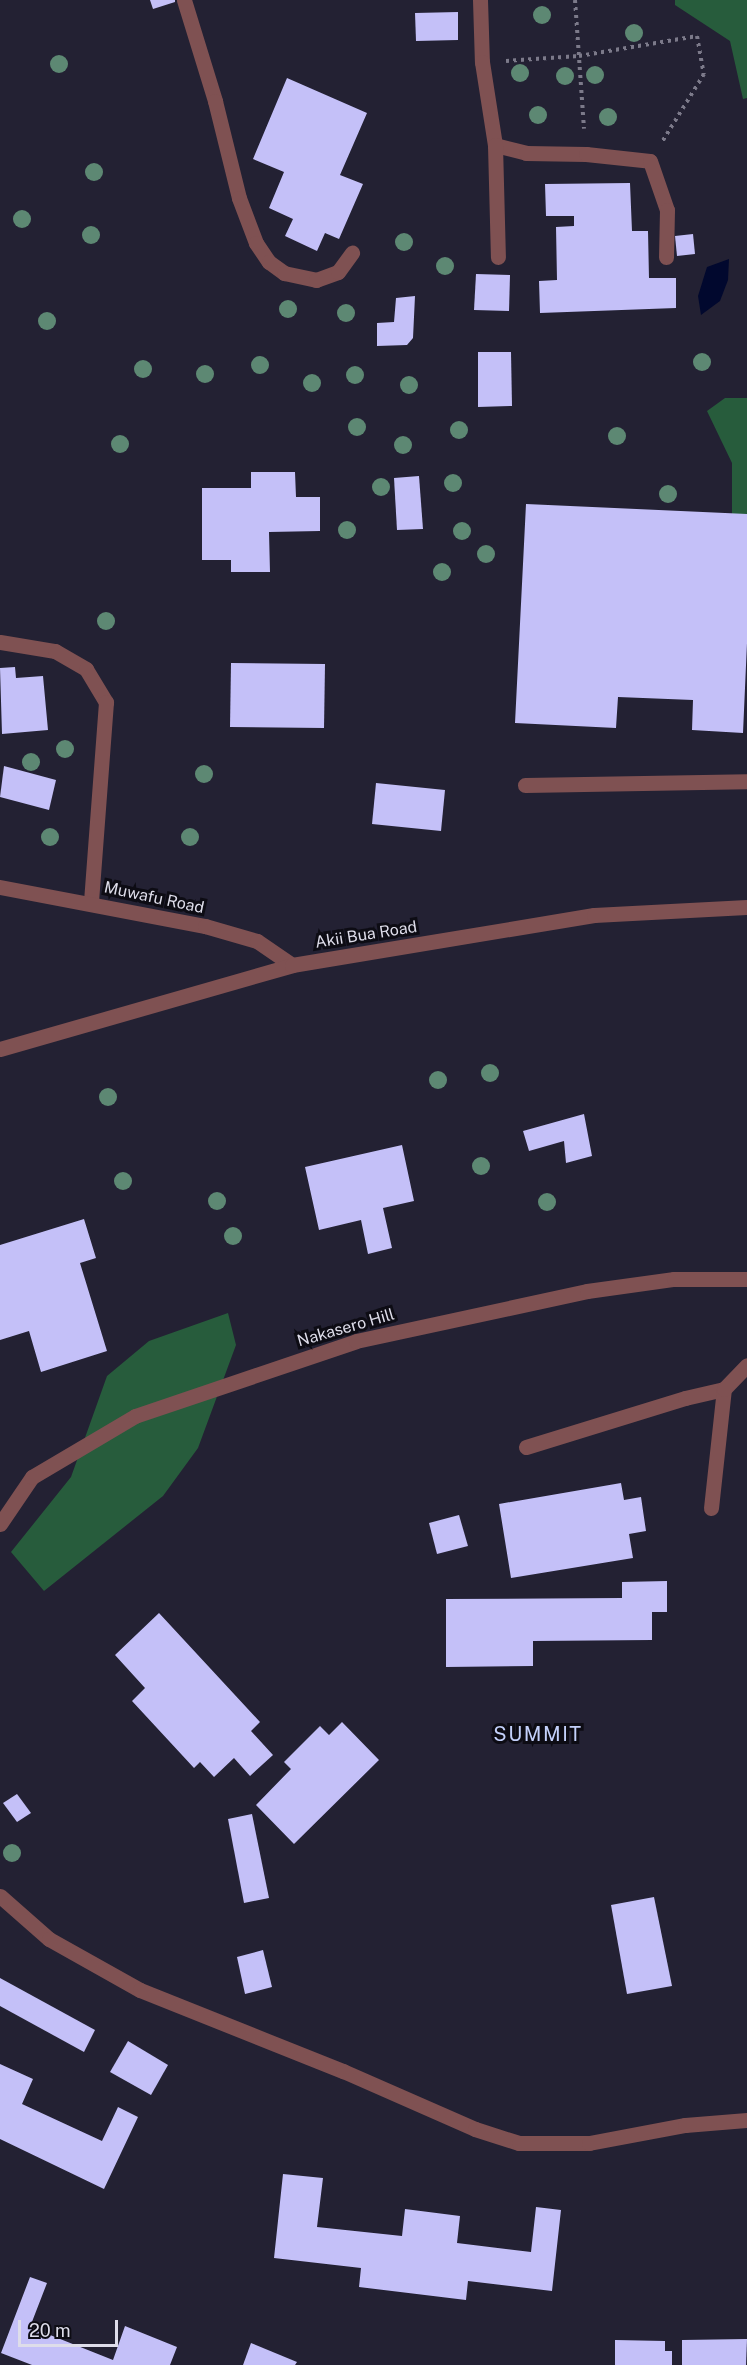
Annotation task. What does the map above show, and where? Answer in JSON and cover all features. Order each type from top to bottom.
[{"type":"street","points":[[184,0],[215,101],[239,198],[256,243],[269,262],[284,273],[316,280],[338,272],[352,253]]},
{"type":"street","points":[[480,0],[482,62],[495,145],[498,257]]},
{"type":"street","points":[[495,145],[526,153],[586,154],[650,162],[667,210],[666,257]]},
{"type":"street","points":[[0,642],[55,651],[63,655],[86,669],[106,702],[91,903]]},
{"type":"street","points":[[525,785],[747,781]]},
{"type":"street","name":"Muwafu Road","points":[[0,887],[205,926],[257,941],[292,965]]},
{"type":"street","name":"Akii Bua Road","points":[[0,1049],[292,965],[594,915],[747,908]]},
{"type":"street","name":"Nakasero Hill","points":[[0,1524],[32,1477],[135,1416],[356,1341],[587,1291],[674,1279],[747,1279]]},
{"type":"street","points":[[526,1447],[685,1398],[724,1389],[747,1365]]},
{"type":"street","points":[[711,1508],[724,1389]]},
{"type":"street","points":[[0,1896],[49,1939],[140,1990],[343,2072],[475,2129],[519,2143],[589,2143],[685,2125],[747,2120]]},
{"type":"path","points":[[575,0],[586,154]]},
{"type":"path","points":[[482,62],[579,56],[697,36],[704,74],[650,162]]},
{"type":"green space","points":[[675,0],[747,0],[747,98],[743,99],[730,41],[675,5]]},
{"type":"green space","points":[[725,398],[747,398],[747,521],[732,516],[732,463],[707,411]]},
{"type":"green space","points":[[228,1313],[236,1345],[198,1448],[163,1496],[44,1591],[11,1552],[71,1477],[107,1376],[149,1341]]},
{"type":"water","points":[[729,259],[728,280],[720,301],[701,315],[698,296],[707,267]]},
{"type":"building","points":[[150,0],[175,0],[175,2],[153,9]]},
{"type":"building","points":[[458,12],[458,40],[416,41],[415,13]]},
{"type":"building","points":[[287,78],[367,113],[340,175],[363,184],[339,239],[325,233],[317,251],[285,236],[293,219],[269,208],[284,172],[253,159]]},
{"type":"building","points":[[630,183],[632,231],[648,231],[649,278],[676,278],[676,308],[540,313],[539,281],[557,280],[556,227],[574,226],[574,216],[546,216],[545,184]]},
{"type":"building","points":[[693,234],[695,254],[677,256],[675,236]]},
{"type":"building","points":[[476,274],[510,275],[509,311],[474,310]]},
{"type":"building","points":[[415,296],[413,338],[407,345],[377,346],[377,323],[394,322],[396,298]]},
{"type":"building","points":[[478,352],[511,352],[512,406],[478,407]]},
{"type":"building","points":[[251,472],[295,472],[296,497],[320,497],[320,531],[269,532],[270,572],[231,572],[231,560],[202,560],[202,488],[251,488]]},
{"type":"building","points":[[419,476],[423,529],[397,530],[394,478]]},
{"type":"building","points":[[526,504],[747,514],[747,643],[743,733],[692,730],[693,700],[618,697],[616,728],[515,723]]},
{"type":"building","points":[[231,663],[325,664],[324,728],[230,727]]},
{"type":"building","points":[[15,667],[16,678],[43,676],[48,730],[2,734],[0,668]]},
{"type":"building","points":[[4,766],[56,780],[49,810],[0,797]]},
{"type":"building","points":[[376,783],[445,790],[441,831],[372,824]]},
{"type":"building","points":[[584,1114],[592,1156],[566,1163],[564,1141],[529,1151],[523,1131]]},
{"type":"building","points":[[402,1145],[414,1201],[383,1208],[392,1248],[368,1254],[361,1220],[319,1230],[305,1167]]},
{"type":"building","points":[[84,1219],[96,1258],[80,1263],[107,1351],[41,1372],[29,1331],[0,1340],[0,1245]]},
{"type":"building","points":[[621,1483],[624,1500],[641,1497],[646,1531],[629,1534],[633,1558],[511,1578],[499,1504]]},
{"type":"building","points":[[459,1515],[468,1546],[437,1554],[429,1523]]},
{"type":"building","points":[[667,1581],[667,1612],[652,1612],[652,1640],[533,1641],[533,1666],[446,1667],[446,1599],[622,1598],[622,1582]]},
{"type":"building","points":[[159,1613],[260,1722],[251,1731],[273,1755],[250,1776],[234,1758],[214,1777],[200,1762],[194,1768],[132,1701],[145,1688],[115,1655]]},
{"type":"building","points":[[342,1722],[379,1760],[294,1844],[256,1805],[291,1769],[284,1762],[320,1726],[329,1735]]},
{"type":"building","points":[[17,1794],[31,1813],[17,1822],[3,1803]]},
{"type":"building","points":[[252,1814],[269,1898],[244,1903],[228,1819]]},
{"type":"building","points":[[654,1897],[672,1986],[627,1994],[611,1905]]},
{"type":"building","points":[[263,1950],[272,1987],[245,1994],[237,1957]]},
{"type":"building","points":[[0,1978],[95,2030],[84,2052],[0,2006]]},
{"type":"building","points":[[128,2041],[168,2065],[151,2095],[110,2072]]},
{"type":"building","points":[[0,2064],[33,2079],[22,2104],[102,2141],[118,2107],[138,2117],[104,2189],[0,2139]]},
{"type":"building","points":[[283,2174],[323,2178],[317,2227],[402,2236],[405,2209],[460,2216],[457,2243],[531,2252],[536,2207],[561,2210],[552,2291],[468,2281],[466,2300],[359,2287],[361,2268],[274,2258]]},
{"type":"building","points":[[30,2277],[47,2283],[30,2327],[113,2360],[125,2326],[177,2347],[170,2365],[32,2365],[1,2353]]},
{"type":"building","points":[[747,2339],[746,2365],[682,2365],[682,2340]]},
{"type":"building","points":[[615,2340],[665,2341],[665,2351],[672,2351],[672,2365],[615,2365]]},
{"type":"building","points":[[251,2343],[297,2362],[295,2365],[243,2365]]},
{"type":"district","name":"SUMMIT","points":[[538,1734]]}]
